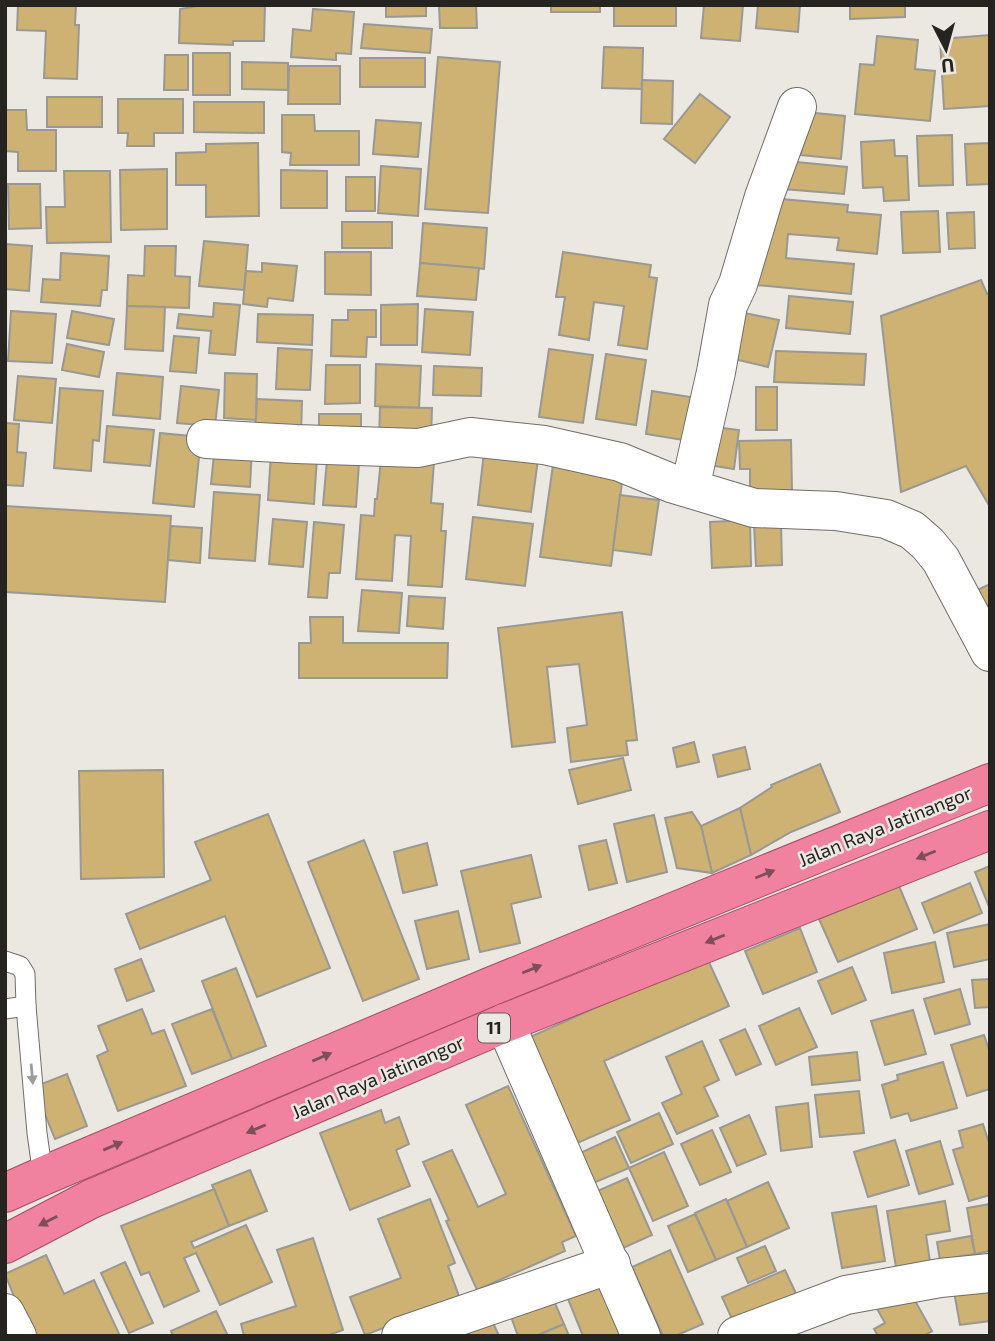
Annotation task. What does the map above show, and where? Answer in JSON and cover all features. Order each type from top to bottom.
[{"type":"highway","name":"Jalan Raya Jatinangor","points":[[5,1193],[492,985],[990,783]]},
{"type":"highway","name":"Jalan Raya Jatinangor","points":[[5,1244],[92,1199],[505,1023],[990,830]]},
{"type":"street","points":[[690,488],[728,305],[738,284],[764,197],[797,107]]},
{"type":"street","points":[[206,439],[418,448],[470,437],[544,445],[620,462],[671,483],[754,508],[836,511],[886,519],[912,530],[941,560],[990,652]]},
{"type":"street","points":[[505,1023],[641,1336]]},
{"type":"street","points":[[401,1336],[611,1264]]},
{"type":"street","points":[[737,1336],[846,1295],[940,1278],[990,1273]]},
{"type":"street","points":[[5,1313],[17,1336]]},
{"type":"lane","points":[[5,961],[20,965],[25,974],[37,1133],[43,1176]]},
{"type":"lane","points":[[5,1009],[26,1006]]},
{"type":"building","points":[[18,5],[76,5],[75,25],[79,25],[77,79],[44,78],[46,31],[17,30]]},
{"type":"building","points":[[203,5],[265,5],[264,41],[233,41],[233,45],[179,43],[180,9]]},
{"type":"building","points":[[386,5],[426,5],[426,16],[386,17]]},
{"type":"building","points":[[439,5],[476,5],[477,28],[440,28]]},
{"type":"building","points":[[551,5],[600,5],[600,12],[551,12]]},
{"type":"building","points":[[614,5],[676,5],[676,26],[614,26]]},
{"type":"building","points":[[704,5],[743,5],[740,41],[701,38]]},
{"type":"building","points":[[758,5],[800,5],[798,32],[756,28]]},
{"type":"building","points":[[850,5],[905,5],[905,17],[850,19]]},
{"type":"building","points":[[313,9],[354,12],[351,54],[336,53],[336,60],[291,57],[293,29],[311,31]]},
{"type":"building","points":[[364,24],[432,29],[430,53],[361,48]]},
{"type":"building","points":[[990,35],[990,106],[944,109],[940,39]]},
{"type":"building","points":[[877,36],[918,40],[915,69],[935,71],[930,121],[855,114],[860,64],[874,65]]},
{"type":"building","points":[[604,47],[643,48],[642,89],[602,88]]},
{"type":"building","points":[[193,53],[230,53],[230,95],[193,95]]},
{"type":"building","points":[[165,55],[188,55],[188,90],[164,90]]},
{"type":"building","points":[[438,57],[500,62],[488,213],[425,209]]},
{"type":"building","points":[[360,58],[425,58],[425,87],[360,87]]},
{"type":"building","points":[[242,62],[288,63],[288,90],[242,89]]},
{"type":"building","points":[[289,66],[340,66],[340,104],[288,104]]},
{"type":"building","points":[[642,80],[673,81],[672,124],[641,123]]},
{"type":"building","points":[[700,94],[730,117],[695,163],[664,139]]},
{"type":"building","points":[[47,97],[102,97],[102,127],[47,127]]},
{"type":"building","points":[[118,99],[183,99],[183,133],[154,133],[154,146],[127,146],[128,133],[118,133]]},
{"type":"building","points":[[194,102],[264,102],[264,133],[194,132]]},
{"type":"building","points":[[5,110],[26,110],[27,130],[56,130],[56,171],[18,171],[18,152],[5,151]]},
{"type":"building","points":[[805,112],[845,116],[841,159],[801,155]]},
{"type":"building","points":[[282,115],[314,115],[315,131],[359,131],[359,165],[290,165],[291,153],[282,152]]},
{"type":"building","points":[[376,120],[421,123],[418,157],[373,154]]},
{"type":"building","points":[[952,135],[953,185],[919,186],[917,136]]},
{"type":"building","points":[[894,140],[895,156],[907,156],[909,200],[884,201],[883,187],[863,188],[861,142]]},
{"type":"building","points":[[258,143],[259,216],[206,217],[206,185],[176,185],[176,153],[206,152],[206,144]]},
{"type":"building","points":[[990,143],[990,184],[967,185],[965,144]]},
{"type":"building","points":[[786,161],[847,167],[844,194],[783,189]]},
{"type":"building","points":[[381,166],[421,169],[418,216],[378,213]]},
{"type":"building","points":[[167,169],[167,229],[121,230],[120,170]]},
{"type":"building","points":[[281,170],[327,171],[327,208],[281,208]]},
{"type":"building","points":[[64,171],[110,171],[111,242],[47,243],[46,207],[65,207]]},
{"type":"building","points":[[346,177],[375,177],[375,211],[346,211]]},
{"type":"building","points":[[8,184],[40,184],[41,228],[9,229]]},
{"type":"building","points":[[770,198],[848,205],[847,212],[881,215],[877,254],[837,250],[839,238],[788,234],[786,258],[854,264],[851,294],[756,285]]},
{"type":"building","points":[[938,211],[940,252],[903,253],[901,212]]},
{"type":"building","points":[[974,212],[975,248],[949,249],[947,213]]},
{"type":"building","points":[[342,222],[392,222],[392,248],[342,248]]},
{"type":"building","points":[[423,223],[487,228],[484,269],[420,263]]},
{"type":"building","points":[[204,241],[248,245],[244,290],[199,286]]},
{"type":"building","points":[[5,244],[32,246],[29,291],[5,289]]},
{"type":"building","points":[[145,246],[176,246],[175,276],[190,277],[189,308],[127,306],[128,275],[144,276]]},
{"type":"building","points":[[325,252],[371,252],[371,295],[325,294]]},
{"type":"building","points":[[563,252],[651,265],[649,277],[657,278],[647,349],[618,345],[624,306],[594,302],[589,340],[559,335],[565,297],[556,297]]},
{"type":"building","points":[[61,253],[109,256],[107,290],[102,290],[100,306],[41,302],[43,279],[60,280]]},
{"type":"building","points":[[262,263],[297,266],[293,301],[268,298],[267,307],[243,304],[246,271],[262,272]]},
{"type":"building","points":[[420,263],[479,268],[476,300],[417,296]]},
{"type":"building","points":[[981,280],[987,294],[990,293],[990,507],[966,466],[901,492],[881,316]]},
{"type":"building","points":[[789,296],[853,302],[850,334],[786,328]]},
{"type":"building","points":[[214,303],[240,305],[235,355],[209,353],[211,331],[177,328],[179,314],[213,317]]},
{"type":"building","points":[[418,304],[417,345],[381,345],[381,305]]},
{"type":"building","points":[[127,306],[165,307],[163,351],[125,349]]},
{"type":"building","points":[[425,309],[473,312],[470,355],[422,352]]},
{"type":"building","points":[[348,310],[376,310],[376,337],[367,337],[366,357],[331,356],[332,320],[348,320]]},
{"type":"building","points":[[11,311],[56,314],[52,363],[8,361]]},
{"type":"building","points":[[72,311],[114,319],[109,345],[67,338]]},
{"type":"building","points":[[735,311],[779,320],[768,367],[725,357]]},
{"type":"building","points":[[258,314],[313,315],[312,345],[257,342]]},
{"type":"building","points":[[174,336],[199,338],[196,373],[170,371]]},
{"type":"building","points":[[67,344],[104,352],[99,377],[62,370]]},
{"type":"building","points":[[278,348],[312,350],[310,390],[276,389]]},
{"type":"building","points":[[549,349],[593,355],[583,423],[539,417]]},
{"type":"building","points":[[776,351],[866,354],[864,385],[774,382]]},
{"type":"building","points":[[606,354],[646,360],[636,425],[596,419]]},
{"type":"building","points":[[376,364],[421,366],[419,408],[375,406]]},
{"type":"building","points":[[326,365],[360,365],[360,403],[325,404]]},
{"type":"building","points":[[434,366],[482,368],[481,396],[433,395]]},
{"type":"building","points":[[117,373],[163,377],[160,419],[113,415]]},
{"type":"building","points":[[225,373],[257,374],[256,420],[224,418]]},
{"type":"building","points":[[18,376],[56,379],[52,423],[14,420]]},
{"type":"building","points":[[181,386],[219,390],[215,426],[177,423]]},
{"type":"building","points":[[756,387],[777,387],[777,430],[756,430]]},
{"type":"building","points":[[60,388],[103,391],[99,441],[93,440],[91,471],[54,468]]},
{"type":"building","points":[[652,391],[697,398],[690,441],[646,434]]},
{"type":"building","points":[[257,399],[302,401],[301,436],[255,434]]},
{"type":"building","points":[[380,407],[432,408],[431,440],[379,438]]},
{"type":"building","points":[[319,414],[361,414],[361,432],[319,432]]},
{"type":"building","points":[[5,423],[19,424],[17,452],[26,453],[23,486],[5,485]]},
{"type":"building","points":[[107,426],[154,430],[150,466],[104,462]]},
{"type":"building","points":[[708,426],[739,430],[734,469],[702,464]]},
{"type":"building","points":[[160,433],[201,437],[194,507],[153,503]]},
{"type":"building","points":[[791,440],[792,490],[750,491],[750,469],[740,469],[739,441]]},
{"type":"building","points":[[215,444],[252,447],[250,487],[211,484]]},
{"type":"building","points":[[484,452],[538,459],[531,512],[478,505]]},
{"type":"building","points":[[271,453],[317,457],[314,504],[268,500]]},
{"type":"building","points":[[381,459],[434,462],[431,503],[443,504],[441,531],[446,531],[442,587],[408,585],[411,536],[395,535],[392,581],[356,579],[361,515],[374,516]]},
{"type":"building","points":[[327,460],[359,463],[356,507],[323,505]]},
{"type":"building","points":[[553,465],[623,475],[611,566],[540,557]]},
{"type":"building","points":[[214,492],[260,495],[255,561],[209,558]]},
{"type":"building","points":[[620,495],[659,500],[651,555],[613,550]]},
{"type":"building","points":[[5,506],[171,516],[165,602],[5,592]]},
{"type":"building","points":[[473,517],[533,524],[525,586],[466,579]]},
{"type":"building","points":[[273,519],[307,522],[303,567],[269,564]]},
{"type":"building","points":[[750,520],[751,566],[712,568],[710,522]]},
{"type":"building","points":[[314,522],[344,525],[340,573],[329,573],[327,598],[308,597]]},
{"type":"building","points":[[781,523],[782,565],[756,566],[754,524]]},
{"type":"building","points":[[171,526],[202,528],[200,563],[168,560]]},
{"type":"building","points":[[990,584],[990,624],[973,592]]},
{"type":"building","points":[[362,590],[402,593],[399,633],[358,631]]},
{"type":"building","points":[[409,596],[445,598],[443,629],[407,626]]},
{"type":"building","points":[[622,612],[637,740],[626,741],[628,755],[571,762],[567,728],[587,725],[579,664],[547,667],[555,742],[512,747],[498,628]]},
{"type":"building","points":[[310,617],[343,617],[343,643],[448,643],[447,678],[299,678],[299,643],[311,643]]},
{"type":"building","points":[[694,742],[699,762],[677,767],[673,748]]},
{"type":"building","points":[[745,747],[750,769],[718,777],[713,755]]},
{"type":"building","points":[[623,758],[631,790],[578,804],[569,770]]},
{"type":"building","points":[[820,764],[840,812],[791,832],[751,855],[740,808],[772,787],[771,785]]},
{"type":"building","points":[[163,770],[164,877],[81,879],[79,771]]},
{"type":"building","points":[[740,808],[751,855],[712,873],[701,826]]},
{"type":"building","points":[[692,812],[701,826],[712,873],[677,868],[665,818]]},
{"type":"building","points":[[268,814],[330,968],[257,997],[225,916],[140,949],[126,914],[211,880],[195,842]]},
{"type":"building","points":[[654,815],[667,872],[627,882],[614,824]]},
{"type":"building","points":[[364,840],[419,979],[363,1001],[308,862]]},
{"type":"building","points":[[606,840],[617,883],[589,890],[579,846]]},
{"type":"building","points":[[427,843],[437,885],[403,893],[394,852]]},
{"type":"building","points":[[531,855],[541,897],[511,904],[520,943],[480,952],[461,871]]},
{"type":"building","points":[[990,866],[990,909],[975,872]]},
{"type":"building","points":[[970,883],[982,913],[934,933],[922,903]]},
{"type":"building","points":[[899,886],[917,929],[838,962],[819,919]]},
{"type":"building","points":[[458,911],[469,959],[427,969],[415,921]]},
{"type":"building","points":[[990,924],[990,959],[954,967],[947,933]]},
{"type":"building","points":[[800,928],[817,972],[763,994],[745,951]]},
{"type":"building","points":[[935,942],[944,982],[892,993],[884,953]]},
{"type":"building","points":[[707,958],[729,1006],[604,1061],[630,1120],[566,1148],[530,1037]]},
{"type":"building","points":[[141,959],[154,991],[127,1001],[115,969]]},
{"type":"building","points":[[852,967],[866,1000],[832,1014],[818,981]]},
{"type":"building","points":[[236,968],[266,1046],[232,1059],[202,981]]},
{"type":"building","points":[[990,979],[990,1007],[975,1008],[972,980]]},
{"type":"building","points":[[960,989],[970,1024],[935,1034],[924,999]]},
{"type":"building","points":[[799,1008],[817,1047],[776,1065],[759,1026]]},
{"type":"building","points":[[142,1009],[152,1034],[164,1030],[186,1086],[118,1111],[97,1056],[108,1051],[98,1026]]},
{"type":"building","points":[[212,1009],[232,1059],[192,1074],[172,1024]]},
{"type":"building","points":[[913,1010],[926,1054],[885,1065],[871,1021]]},
{"type":"building","points":[[745,1029],[761,1064],[736,1075],[720,1040]]},
{"type":"building","points":[[984,1035],[990,1053],[990,1089],[967,1096],[951,1045]]},
{"type":"building","points":[[702,1041],[719,1080],[704,1087],[718,1116],[677,1134],[662,1103],[682,1094],[666,1057]]},
{"type":"building","points":[[857,1052],[860,1080],[812,1085],[809,1057]]},
{"type":"building","points":[[943,1062],[957,1108],[911,1121],[908,1113],[891,1118],[882,1085],[898,1080],[897,1075]]},
{"type":"building","points":[[67,1074],[87,1126],[55,1139],[34,1087]]},
{"type":"building","points":[[508,1086],[576,1236],[562,1242],[565,1251],[477,1290],[423,1162],[452,1150],[478,1207],[506,1194],[466,1105]]},
{"type":"building","points":[[859,1091],[864,1133],[820,1137],[815,1095]]},
{"type":"building","points":[[808,1103],[812,1147],[781,1151],[776,1107]]},
{"type":"building","points":[[381,1110],[385,1123],[399,1117],[409,1144],[396,1150],[410,1186],[350,1210],[320,1133]]},
{"type":"building","points":[[659,1113],[673,1144],[631,1163],[617,1132]]},
{"type":"building","points":[[749,1115],[766,1154],[737,1166],[720,1128]]},
{"type":"building","points":[[983,1124],[988,1140],[990,1139],[990,1195],[969,1201],[953,1150],[963,1147],[959,1131]]},
{"type":"building","points":[[712,1130],[731,1172],[700,1185],[681,1144]]},
{"type":"building","points":[[615,1137],[629,1168],[591,1184],[578,1154]]},
{"type":"building","points":[[895,1140],[909,1185],[868,1197],[854,1152]]},
{"type":"building","points":[[940,1141],[953,1184],[919,1194],[906,1151]]},
{"type":"building","points":[[664,1152],[688,1206],[653,1221],[629,1168]]},
{"type":"building","points":[[250,1170],[267,1211],[229,1226],[212,1185]]},
{"type":"building","points":[[627,1178],[652,1235],[612,1253],[586,1196]]},
{"type":"building","points":[[768,1182],[789,1228],[747,1247],[727,1201]]},
{"type":"building","points":[[214,1189],[229,1226],[191,1242],[194,1248],[246,1225],[272,1282],[220,1305],[196,1253],[184,1258],[199,1291],[164,1307],[149,1272],[141,1275],[121,1226]]},
{"type":"building","points":[[430,1199],[455,1263],[448,1266],[460,1299],[365,1335],[350,1297],[401,1278],[378,1219]]},
{"type":"building","points":[[726,1199],[747,1247],[716,1260],[695,1213]]},
{"type":"building","points":[[945,1201],[950,1231],[926,1235],[931,1268],[897,1274],[887,1211]]},
{"type":"building","points":[[990,1204],[990,1251],[975,1254],[967,1208]]},
{"type":"building","points":[[876,1206],[885,1261],[842,1268],[832,1213]]},
{"type":"building","points":[[695,1214],[716,1260],[688,1272],[668,1226]]},
{"type":"building","points":[[971,1236],[975,1254],[940,1260],[937,1242]]},
{"type":"building","points":[[313,1238],[343,1330],[326,1336],[244,1336],[241,1324],[296,1306],[277,1250]]},
{"type":"building","points":[[765,1246],[776,1271],[748,1283],[737,1258]]},
{"type":"building","points":[[670,1250],[703,1324],[675,1336],[663,1336],[632,1267]]},
{"type":"building","points":[[46,1255],[64,1294],[94,1280],[120,1336],[30,1336],[5,1274]]},
{"type":"building","points":[[125,1262],[153,1323],[129,1333],[101,1273]]},
{"type":"building","points":[[785,1270],[801,1304],[738,1332],[722,1297]]},
{"type":"building","points":[[608,1277],[632,1336],[583,1336],[566,1294]]},
{"type":"building","points":[[990,1280],[990,1321],[960,1325],[953,1286]]},
{"type":"building","points":[[909,1290],[932,1331],[923,1336],[878,1336],[874,1329],[885,1323],[876,1307]]},
{"type":"building","points":[[551,1294],[564,1324],[536,1336],[518,1336],[509,1311]]},
{"type":"building","points":[[216,1311],[228,1336],[173,1336],[171,1331]]},
{"type":"building","points":[[491,1318],[499,1336],[448,1336]]},
{"type":"building","points":[[564,1324],[569,1336],[536,1336]]}]
